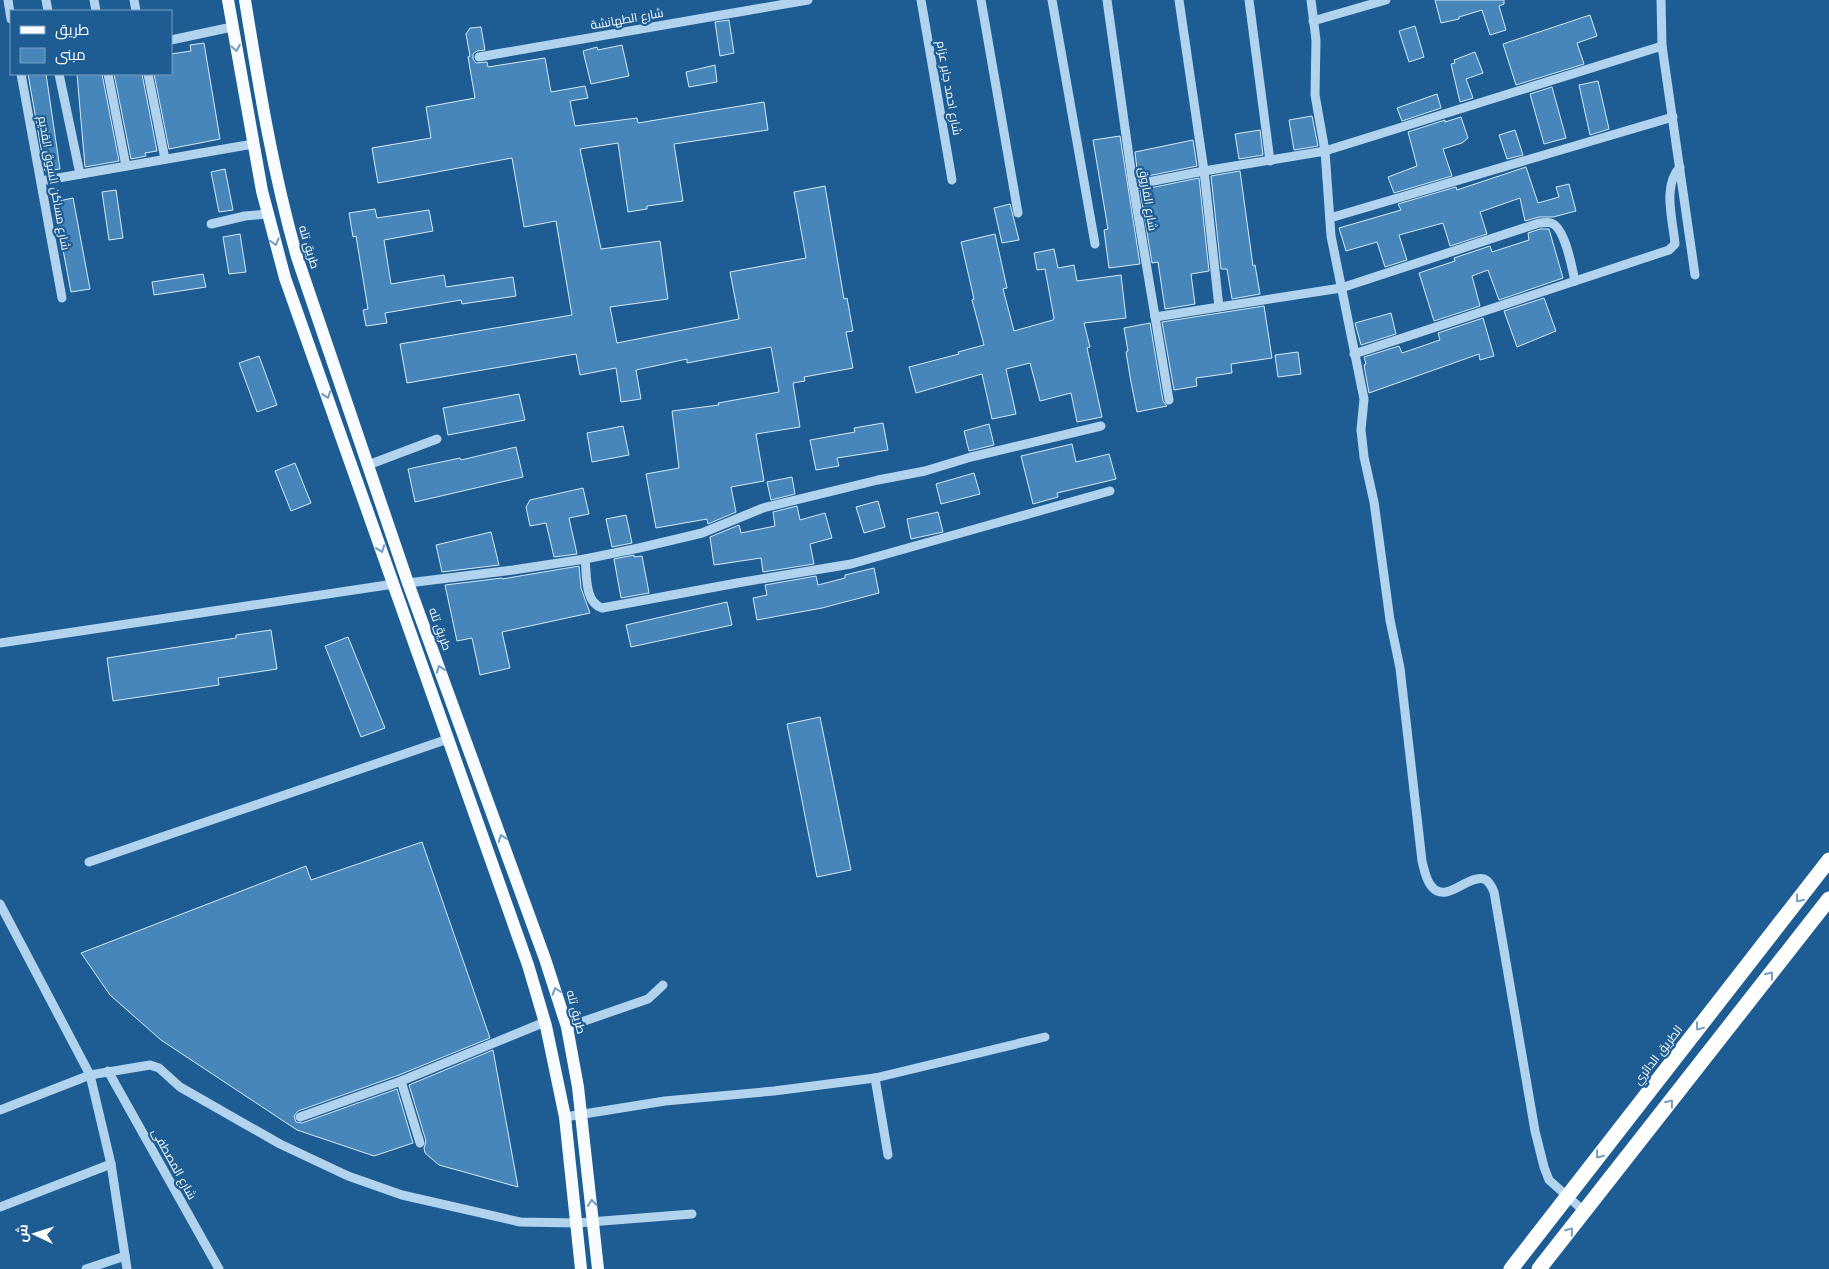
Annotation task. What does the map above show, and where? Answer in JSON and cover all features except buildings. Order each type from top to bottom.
[{"type":"highway","name":"الطريق الدائري","points":[[1511,1266],[1567,1197],[1829,860]]},
{"type":"highway","points":[[1540,1269],[1829,899]]},
{"type":"main road","points":[[228,0],[267,214],[285,278],[528,965],[546,1024],[565,1117],[581,1269]]},
{"type":"main road","name":"طريق تله","points":[[246,0],[266,130],[297,257],[408,583],[452,700],[553,982],[566,1024],[583,1114],[598,1269]]},
{"type":"main road","points":[[437,706],[452,700]]},
{"type":"main road","points":[[546,1024],[566,1024]]},
{"type":"street","points":[[8,0],[10,13]]},
{"type":"street","name":"شارع الطهانشة","points":[[479,57],[782,2],[808,0]]},
{"type":"street","name":"شارع احمد جابر عزام","points":[[921,0],[952,180]]},
{"type":"street","points":[[981,0],[1018,212]]},
{"type":"street","points":[[1052,0],[1096,244]]},
{"type":"street","name":"شارع الفاروق","points":[[1107,0],[1133,185],[1169,400]]},
{"type":"street","points":[[1179,0],[1204,171],[1219,307]]},
{"type":"street","points":[[1249,0],[1270,161]]},
{"type":"street","points":[[1311,0],[1316,40],[1315,95],[1325,151],[1331,236],[1364,400],[1361,430],[1364,457],[1374,502],[1390,620],[1400,668],[1425,870],[1431,887],[1436,890],[1446,892],[1482,879],[1486,880],[1494,892],[1535,1131],[1544,1167],[1549,1180],[1585,1212]]},
{"type":"street","points":[[1313,21],[1386,0]]},
{"type":"street","points":[[1661,0],[1662,46],[1695,275]]},
{"type":"street","points":[[172,40],[232,28]]},
{"type":"street","points":[[1133,185],[1325,151],[1662,46]]},
{"type":"street","name":"شارع مساكن السوق القديم","points":[[21,75],[62,298]]},
{"type":"street","points":[[59,75],[80,174]]},
{"type":"street","points":[[108,75],[126,166]]},
{"type":"street","points":[[148,75],[165,159]]},
{"type":"street","points":[[1330,218],[1673,117]]},
{"type":"street","points":[[41,180],[253,144]]},
{"type":"street","points":[[1354,354],[1669,250],[1675,244],[1670,193],[1674,174],[1680,167]]},
{"type":"street","points":[[211,224],[245,216],[267,214]]},
{"type":"street","points":[[1155,317],[1341,288],[1547,222],[1552,223],[1561,231],[1575,281]]},
{"type":"street","points":[[408,583],[585,559],[702,533],[763,508],[878,480],[925,471],[971,457],[1101,426]]},
{"type":"street","points":[[368,465],[437,439]]},
{"type":"street","points":[[585,559],[590,598],[596,606],[602,608],[851,564],[1110,490]]},
{"type":"street","points":[[0,643],[394,584]]},
{"type":"street","points":[[89,862],[448,739]]},
{"type":"street","points":[[0,904],[4,921],[90,1075],[112,1164],[127,1269]]},
{"type":"street","points":[[566,1024],[648,999],[663,985]]},
{"type":"street","points":[[300,1117],[401,1081],[546,1024]]},
{"type":"street","points":[[565,1117],[665,1101],[774,1091],[874,1078],[1045,1037]]},
{"type":"street","points":[[0,1110],[90,1075],[145,1065],[154,1066],[180,1087],[280,1144],[348,1176],[402,1195],[520,1222],[577,1223],[692,1214]]},
{"type":"street","name":"شارع المصطفى","points":[[108,1071],[219,1269]]},
{"type":"street","points":[[874,1078],[888,1155]]},
{"type":"street","points":[[401,1081],[420,1143]]},
{"type":"street","points":[[0,1207],[112,1164]]},
{"type":"street","points":[[86,1269],[125,1256]]}]
